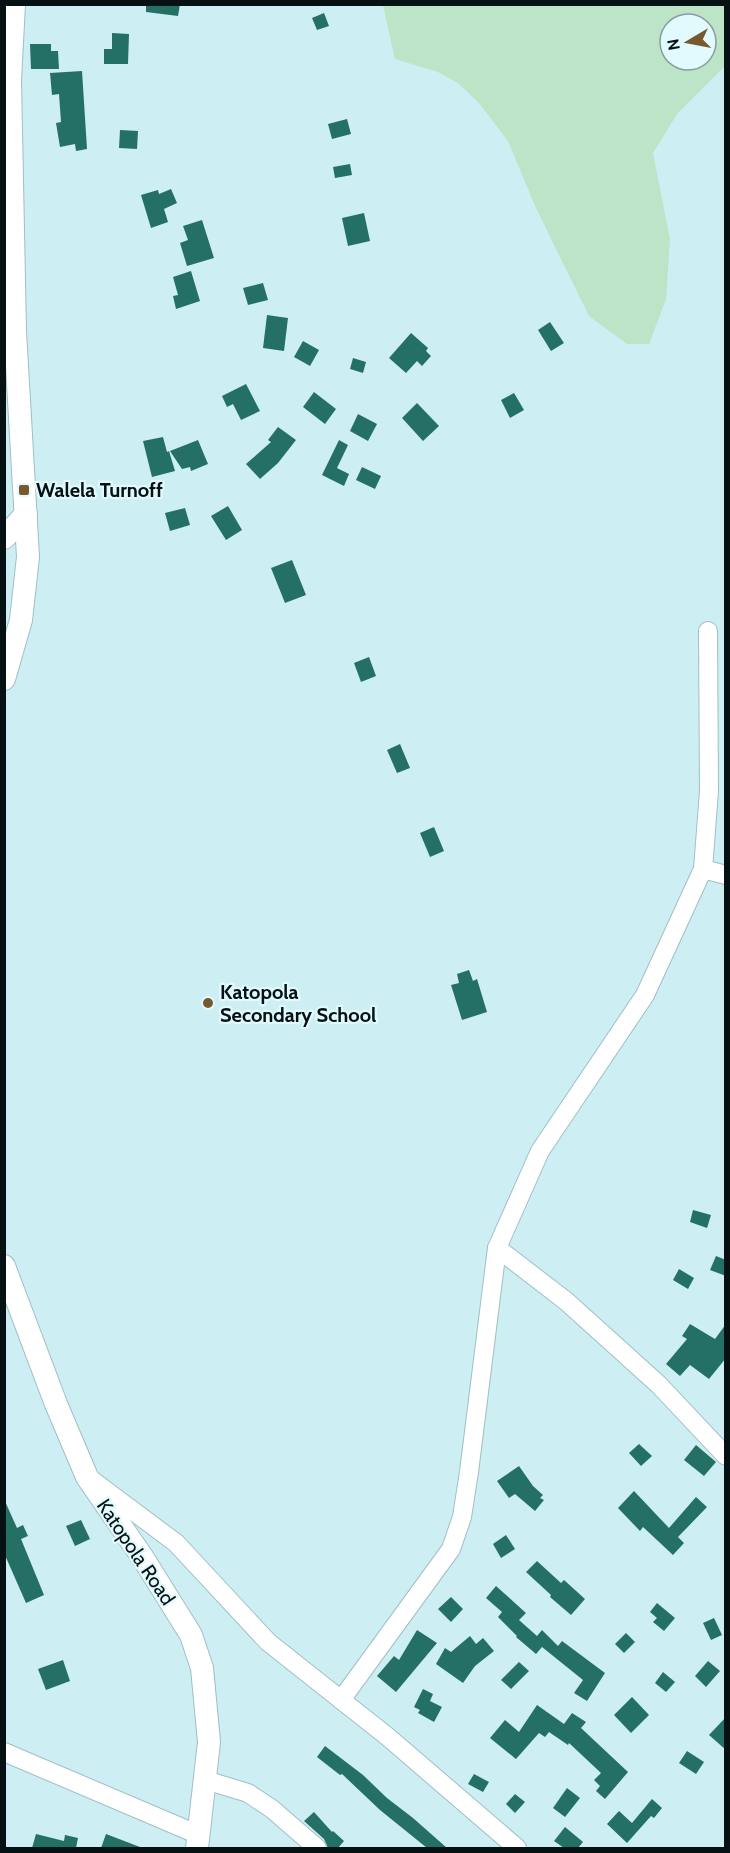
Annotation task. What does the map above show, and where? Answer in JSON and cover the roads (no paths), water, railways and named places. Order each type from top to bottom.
[{"type":"street","points":[[4,679],[21,620],[28,557],[15,331],[10,80],[14,4]]},
{"type":"street","points":[[4,538],[26,514]]},
{"type":"street","points":[[341,1700],[451,1549],[462,1517],[469,1472],[497,1248],[540,1151],[645,995],[703,869],[709,791],[708,631]]},
{"type":"street","points":[[703,869],[726,875]]},
{"type":"street","points":[[497,1248],[566,1301],[659,1385],[726,1456]]},
{"type":"street","name":"Katopola Road","points":[[4,1266],[56,1404],[87,1477],[142,1558],[190,1635],[202,1668],[209,1742],[198,1842]]},
{"type":"street","points":[[87,1477],[176,1543],[268,1642],[388,1737],[517,1848]]},
{"type":"street","points":[[4,1752],[198,1842]]},
{"type":"street","points":[[205,1780],[248,1793],[272,1809],[317,1848]]},
{"type":"place","name":"Walela Turnoff","points":[[24,490]]},
{"type":"place","name":"Katopola Secondary School","points":[[208,1003]]}]
